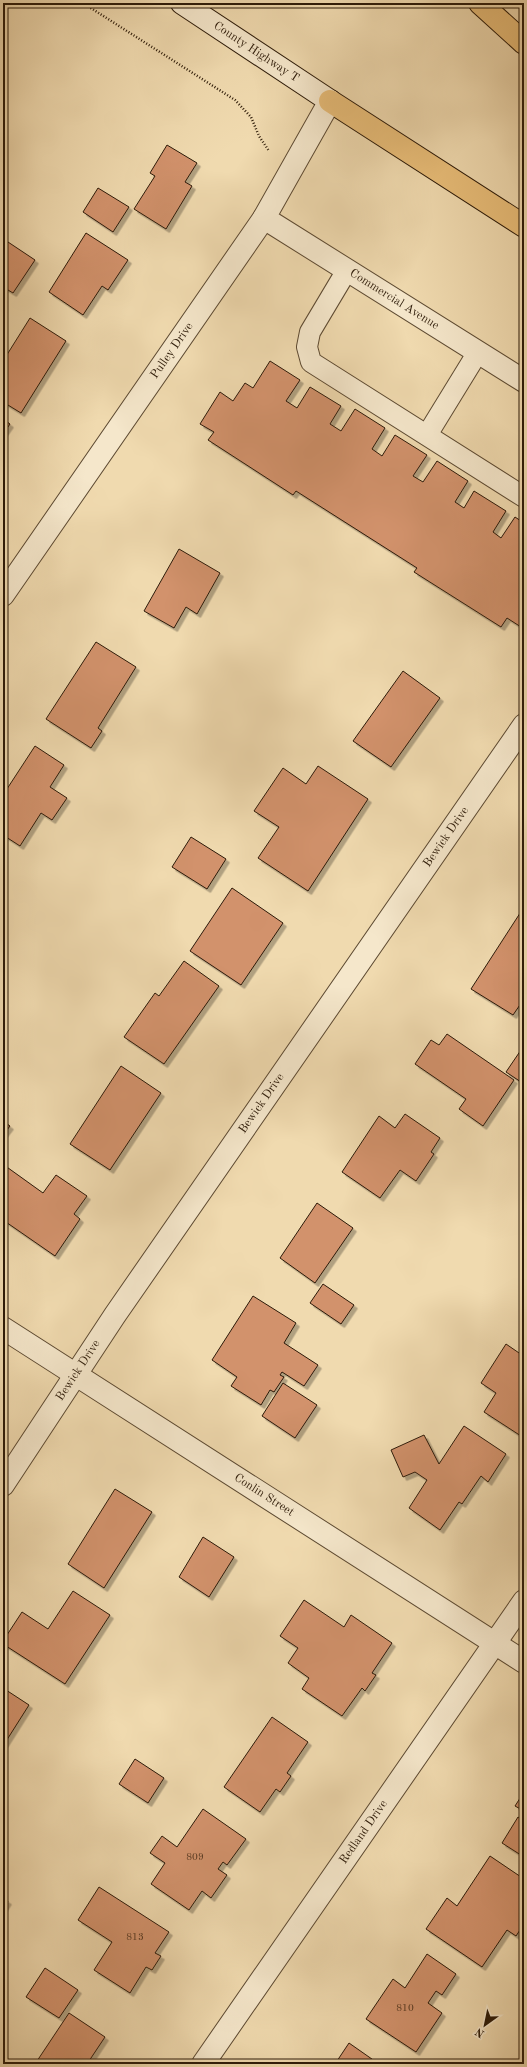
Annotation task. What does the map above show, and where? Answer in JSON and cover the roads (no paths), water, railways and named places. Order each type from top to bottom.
[{"type":"highway","points":[[480,3],[524,43]]},
{"type":"highway","points":[[330,101],[524,226]]},
{"type":"street","name":"County Highway T","points":[[182,3],[330,101]]},
{"type":"street","name":"Pulley Drive","points":[[3,595],[264,218],[330,101]]},
{"type":"street","name":"Commercial Avenue","points":[[264,218],[524,381]]},
{"type":"street","name":"Bewick Drive","points":[[3,1485],[119,1309],[524,725]]},
{"type":"street","name":"Conlin Street","points":[[3,1328],[524,1662]]},
{"type":"street","name":"Redland Drive","points":[[203,2064],[524,1601]]},
{"type":"lane","points":[[347,270],[310,332],[307,347],[311,362],[524,497]]},
{"type":"lane","points":[[427,435],[478,352]]}]
